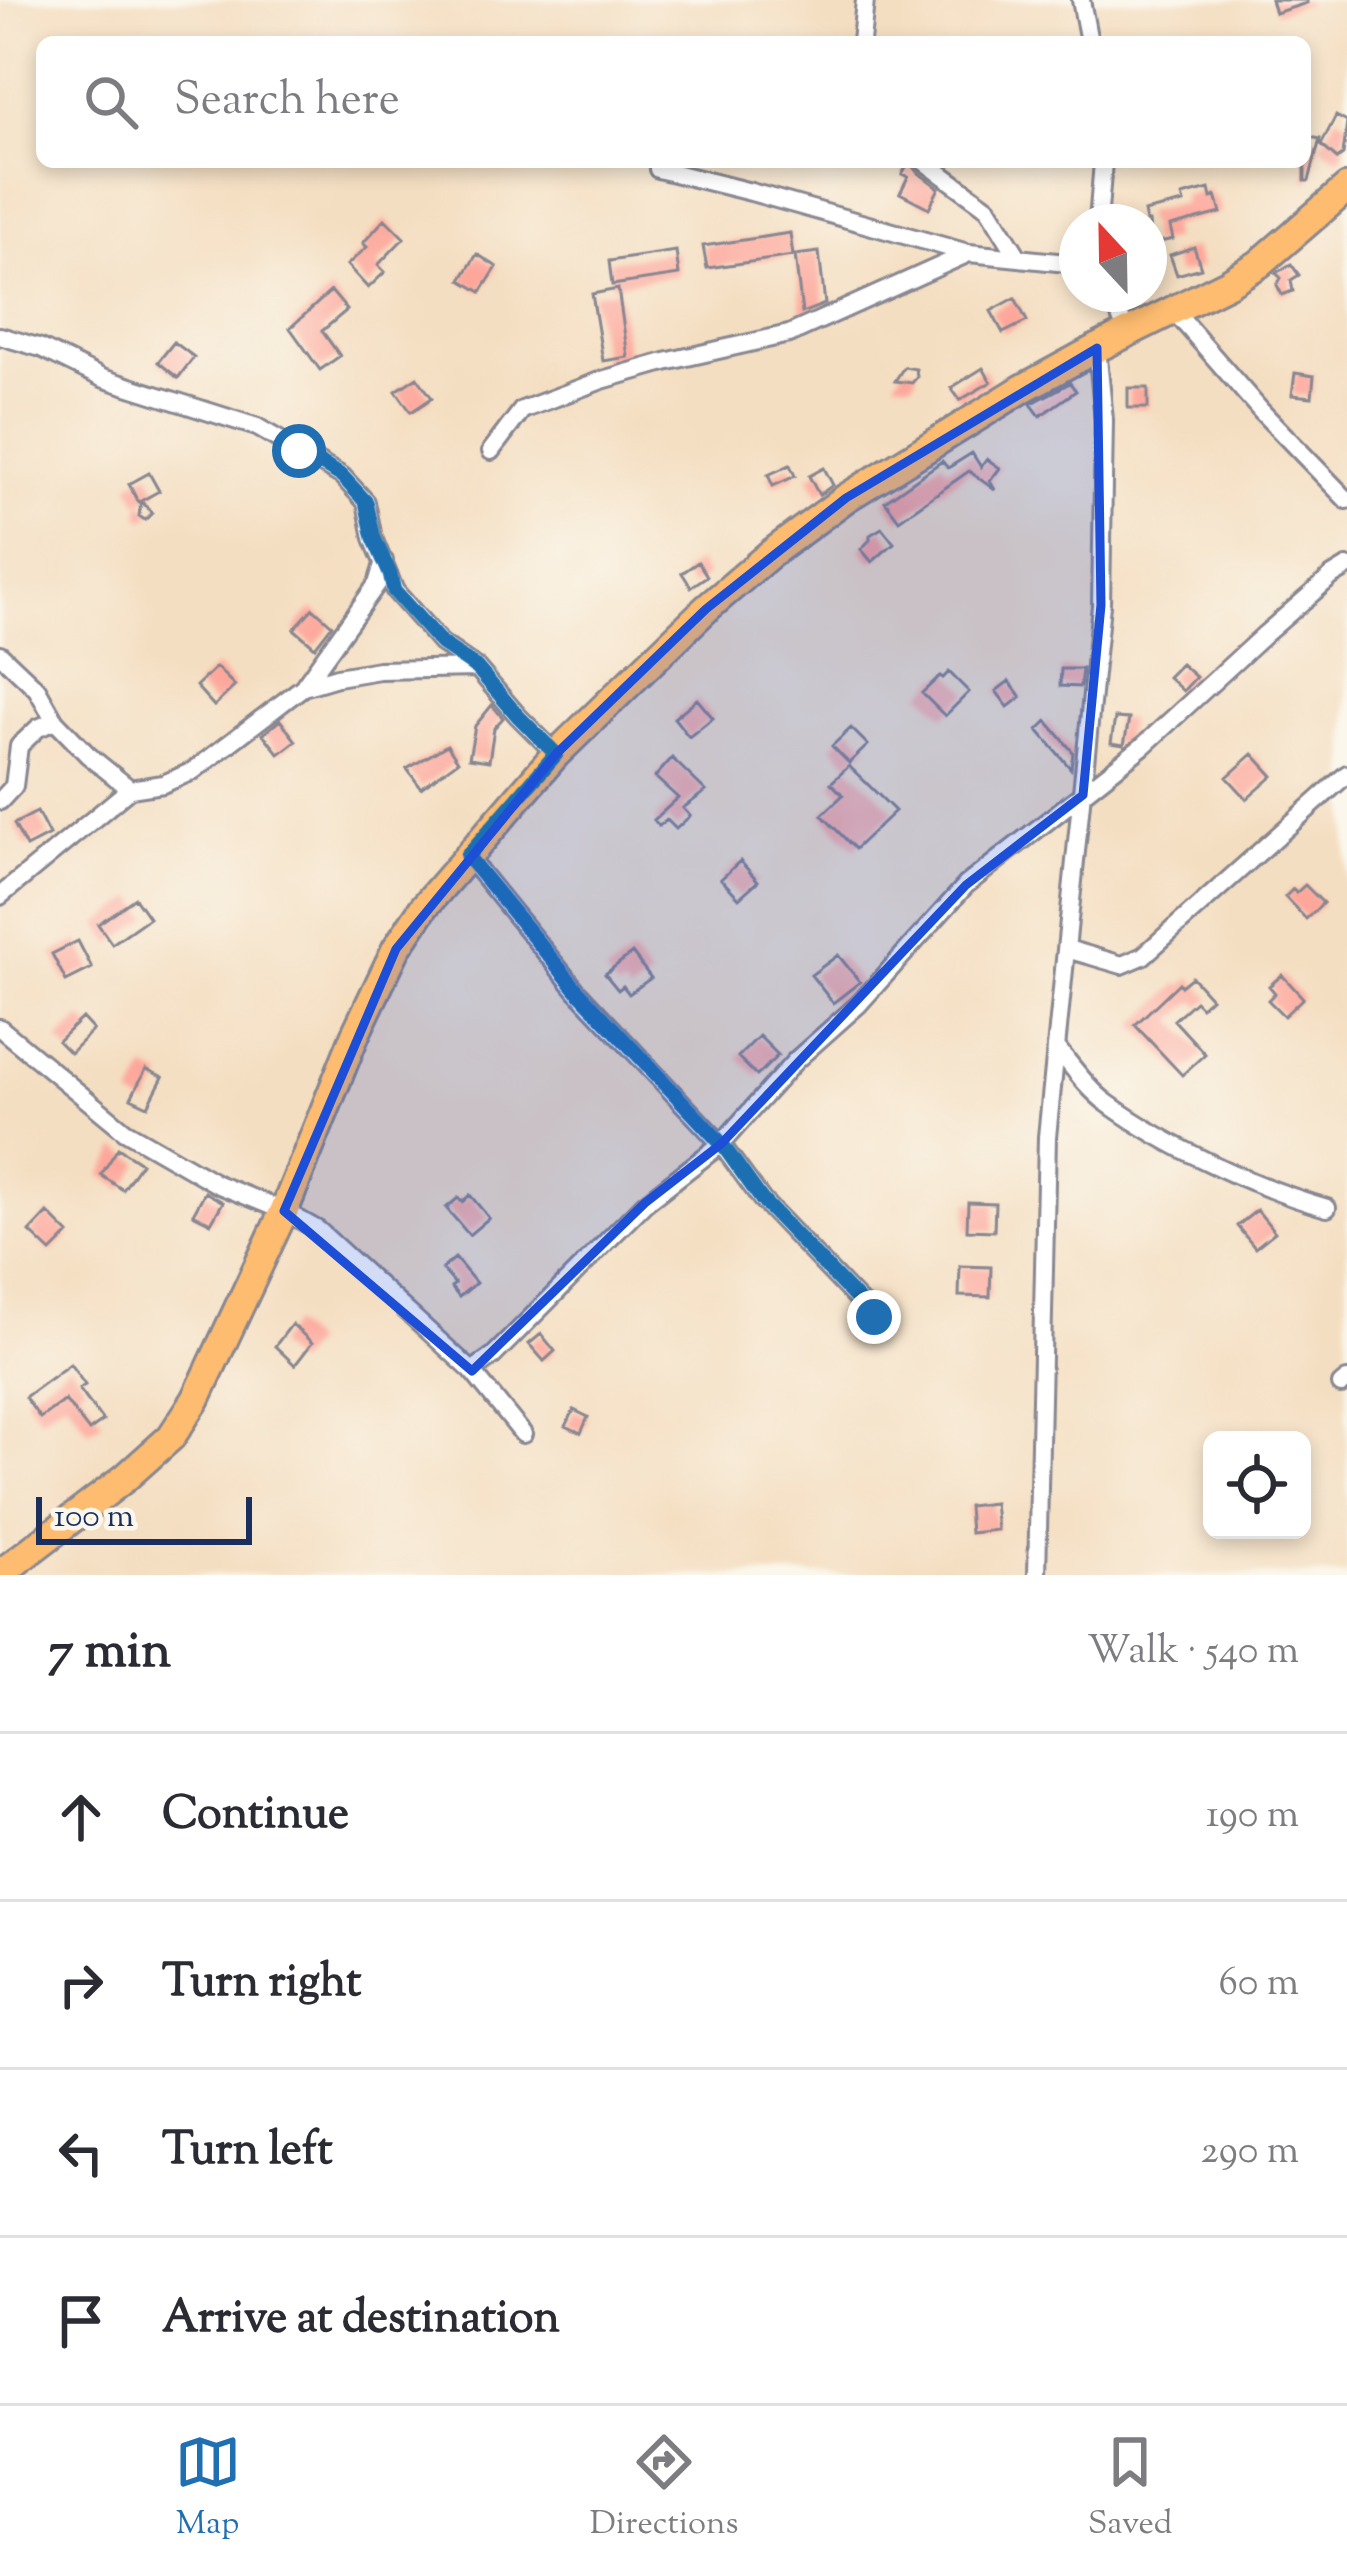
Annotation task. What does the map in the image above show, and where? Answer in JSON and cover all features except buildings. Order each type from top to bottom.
[{"type":"main road","points":[[0,1574],[171,1437],[196,1399],[284,1211],[355,1035],[396,949],[424,907],[556,754],[706,608],[846,498],[1022,388],[1258,264],[1347,188]]},
{"type":"street","points":[[862,36],[865,0]]},
{"type":"street","points":[[1082,0],[1087,36]]},
{"type":"street","points":[[934,168],[988,208],[1019,258]]},
{"type":"street","points":[[1100,204],[1102,168]]},
{"type":"street","points":[[658,170],[941,248],[1059,262]]},
{"type":"street","points":[[491,451],[522,410],[665,362],[789,334],[969,253]]},
{"type":"street","points":[[1174,311],[1347,500]]},
{"type":"street","points":[[1119,312],[1127,333]]},
{"type":"street","points":[[0,336],[40,348],[102,378],[257,427],[342,476],[366,502],[394,591],[441,643],[477,668],[556,754]]},
{"type":"street","points":[[1036,1575],[1047,1137],[1101,604],[1104,420],[1097,348]]},
{"type":"street","points":[[0,896],[130,789],[163,784],[193,770],[303,687],[377,584],[385,562]]},
{"type":"street","points":[[472,1371],[493,1356],[645,1203],[722,1144],[795,1061],[859,1004],[966,885],[1143,746],[1264,635],[1347,567]]},
{"type":"street","points":[[0,654],[37,689],[55,722],[130,789]]},
{"type":"street","points":[[303,687],[379,670],[477,668]]},
{"type":"street","points":[[0,801],[14,786],[20,746],[38,728],[55,722]]},
{"type":"street","points":[[1066,949],[1122,965],[1143,956],[1347,774]]},
{"type":"street","points":[[467,856],[578,991],[722,1144],[762,1200],[874,1317]]},
{"type":"street","points":[[0,1028],[125,1131],[217,1184],[318,1230],[472,1371],[523,1433]]},
{"type":"street","points":[[1056,1047],[1105,1101],[1189,1153],[1292,1198],[1327,1208]]},
{"type":"highlighted area","points":[[1097,348],[1101,605],[1083,795],[966,885],[721,1144],[645,1203],[472,1371],[284,1211],[396,949],[556,754],[706,609],[846,498]]},
{"type":"route","points":[[299,451],[342,476],[366,502],[394,591],[441,643],[477,668],[556,754],[467,856],[578,991],[722,1144],[762,1200],[874,1317]]}]
